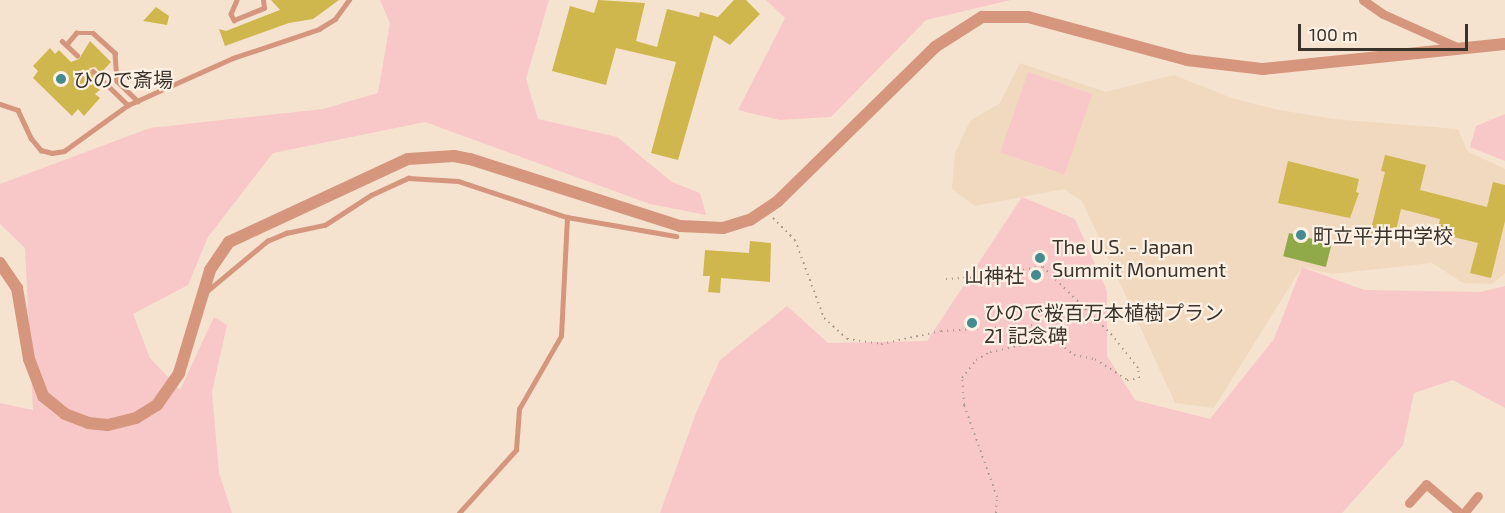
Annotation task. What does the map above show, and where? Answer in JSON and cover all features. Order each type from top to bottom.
[{"type":"street","points":[[1363,0],[1383,14],[1461,49]]},
{"type":"street","points":[[0,263],[17,288],[29,359],[44,396],[65,414],[88,423],[108,425],[136,418],[157,405],[179,373],[210,270],[229,242],[408,159],[454,156],[470,159],[691,228],[723,228],[766,211],[935,47],[982,17],[1028,17],[1186,60],[1263,69],[1505,45]]},
{"type":"street","points":[[1409,503],[1434,476]]},
{"type":"street","points":[[1426,484],[1462,513],[1478,496]]},
{"type":"lane","points":[[237,0],[231,14],[234,20],[264,8],[262,0]]},
{"type":"lane","points":[[0,104],[18,110],[31,138],[41,150],[52,153],[64,151],[128,105],[233,57],[319,29],[335,19],[349,0]]},
{"type":"lane","points":[[77,55],[64,43],[76,33],[93,33],[115,53],[117,81],[138,101]]},
{"type":"lane","points":[[93,71],[128,105]]},
{"type":"lane","points":[[202,296],[267,242],[286,233],[326,225],[371,195],[408,178],[469,183],[567,218],[676,236]]},
{"type":"lane","points":[[459,513],[516,450],[519,409],[561,336],[567,218]]},
{"type":"path","points":[[766,211],[795,240],[824,318],[847,339],[881,344],[941,331],[1025,325],[1046,329],[1054,339],[1074,355],[1095,359],[1127,380],[1139,378],[1133,360],[1048,269],[1035,265],[989,277],[945,279]]},
{"type":"path","points":[[996,513],[997,497],[964,405],[962,378],[976,360],[990,352],[1054,339]]},
{"type":"shaded area","points":[[380,0],[549,0],[526,79],[538,119],[617,137],[672,182],[700,193],[706,215],[650,204],[425,122],[273,153],[208,237],[188,285],[133,314],[150,358],[180,390],[214,317],[227,325],[212,392],[219,473],[232,513],[0,513],[0,403],[33,410],[25,248],[0,224],[0,184],[150,128],[323,109],[378,93],[390,23]]},
{"type":"shaded area","points":[[766,0],[1011,0],[926,20],[831,117],[780,120],[738,110],[785,18]]},
{"type":"shaded area","name":"町立平井中学校","points":[[1020,63],[1106,92],[1174,75],[1232,98],[1274,109],[1333,119],[1458,129],[1467,151],[1505,169],[1505,273],[1492,284],[1463,283],[1432,263],[1332,274],[1302,267],[1214,408],[1175,403],[1082,201],[1064,189],[975,206],[952,189],[955,153],[970,121],[1000,103]]},
{"type":"shaded area","points":[[1028,72],[1092,94],[1065,175],[1000,152]]},
{"type":"shaded area","points":[[1505,114],[1505,161],[1470,147],[1476,126]]},
{"type":"shaded area","points":[[1022,197],[1075,219],[1107,291],[1107,356],[1135,400],[1210,419],[1274,339],[1302,267],[1364,290],[1480,292],[1505,286],[1505,408],[1453,380],[1414,393],[1403,445],[1342,513],[660,513],[696,413],[720,360],[787,306],[828,343],[927,341]]},
{"type":"shaded area","points":[[1289,233],[1332,244],[1326,267],[1283,256]]},
{"type":"building","points":[[271,0],[339,0],[313,19],[289,23],[225,46],[219,29],[226,31],[280,10]]},
{"type":"building","points":[[598,0],[645,3],[636,41],[657,47],[667,9],[699,17],[700,12],[718,17],[734,0],[746,0],[760,14],[730,45],[714,35],[678,160],[651,153],[676,62],[616,48],[606,85],[552,71],[570,6],[594,13]]},
{"type":"building","points":[[156,7],[169,16],[167,25],[143,21]]},
{"type":"building","name":"ひので斎場","points":[[90,41],[111,62],[101,73],[95,67],[89,68],[95,79],[92,82],[100,90],[95,94],[100,98],[84,116],[78,109],[72,116],[33,78],[38,71],[33,66],[50,48],[55,54],[59,50],[71,62],[79,59]]},
{"type":"building","points":[[1385,155],[1426,165],[1420,190],[1487,207],[1493,182],[1505,185],[1505,221],[1491,278],[1470,273],[1478,243],[1437,233],[1440,219],[1401,209],[1394,239],[1370,233],[1385,172],[1381,171]]},
{"type":"building","points":[[1288,161],[1359,179],[1356,192],[1359,193],[1350,218],[1278,203]]},
{"type":"building","points":[[750,241],[771,243],[770,282],[721,278],[720,293],[708,292],[710,276],[703,276],[705,250],[749,253]]},
{"type":"place","name":"ひので斎場","points":[[61,79]]},
{"type":"place","name":"町立平井中学校","points":[[1301,235]]},
{"type":"place","name":"The U.S. - Japan Summit Monument","points":[[1040,258]]},
{"type":"place","name":"山神社","points":[[1036,275]]},
{"type":"place","name":"ひので桜百万本植樹プラン 21 記念碑","points":[[972,323]]}]
